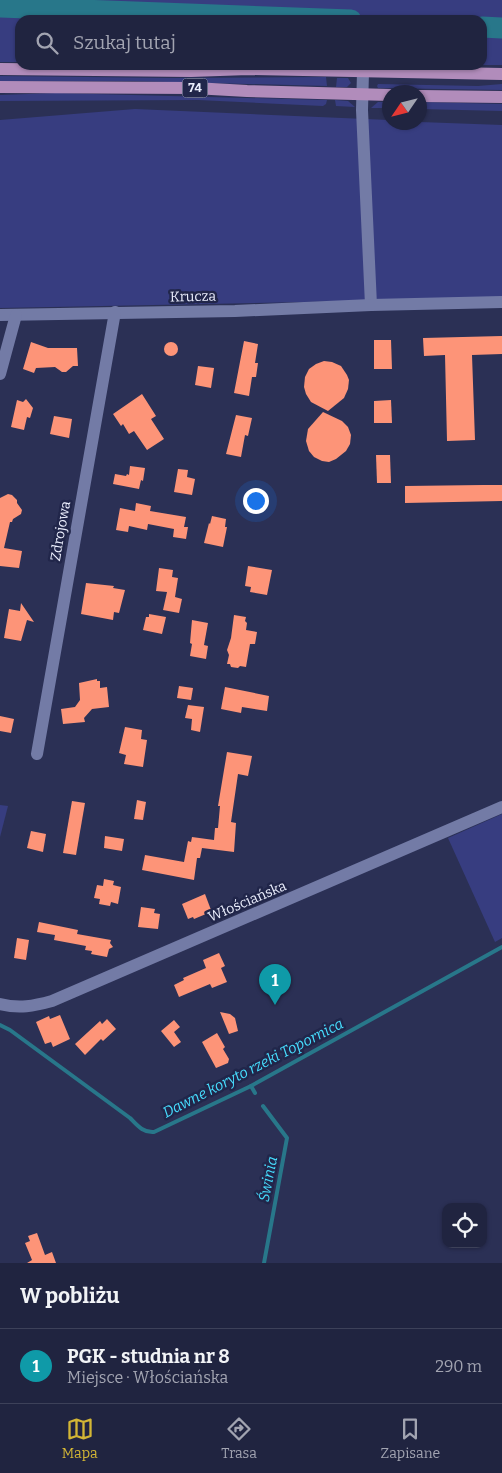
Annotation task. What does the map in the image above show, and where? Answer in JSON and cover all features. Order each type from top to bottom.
[{"type":"main road","name":"74","points":[[0,70],[220,70]]},
{"type":"main road","name":"74","points":[[286,70],[502,74]]},
{"type":"main road","name":"74","points":[[0,86],[194,88],[382,95]]},
{"type":"main road","points":[[427,96],[502,97]]},
{"type":"street","points":[[363,72],[362,94],[371,305]]},
{"type":"street","name":"Krucza","points":[[0,315],[235,311],[502,302]]},
{"type":"street","name":"Zdrojowa","points":[[37,754],[115,312]]},
{"type":"street","points":[[0,374],[16,314]]},
{"type":"street","name":"Włościańska","points":[[0,1004],[11,1007],[28,1007],[52,1001],[502,807]]},
{"type":"shaded area","points":[[0,0],[502,0],[502,65],[487,65],[487,15],[15,15],[15,62],[0,62]]},
{"type":"shaded area","points":[[0,76],[326,77],[327,86],[133,81],[0,81]]},
{"type":"shaded area","points":[[337,78],[348,78],[351,83],[347,87],[336,87]]},
{"type":"shaded area","points":[[378,84],[478,86],[502,84],[502,90],[427,89],[427,85],[382,85],[382,88],[377,86]]},
{"type":"shaded area","points":[[56,93],[327,100],[323,106],[198,100],[0,101],[0,95]]},
{"type":"shaded area","points":[[335,100],[348,101],[355,107],[336,106]]},
{"type":"shaded area","points":[[378,102],[382,102],[382,108],[371,108]]},
{"type":"shaded area","points":[[427,102],[502,104],[502,111],[427,109]]},
{"type":"shaded area","points":[[135,109],[382,120],[382,130],[427,130],[427,122],[502,125],[502,298],[0,308],[0,120]]},
{"type":"shaded area","points":[[0,805],[8,806],[0,837]]},
{"type":"shaded area","points":[[502,814],[502,938],[495,942],[448,838]]},
{"type":"building","points":[[502,336],[502,354],[472,355],[475,440],[447,441],[445,355],[424,356],[423,338]]},
{"type":"building","points":[[374,340],[391,340],[392,369],[374,369]]},
{"type":"building","points":[[244,341],[258,344],[255,363],[258,363],[256,377],[252,377],[249,396],[234,393]]},
{"type":"building","points":[[31,342],[48,348],[77,348],[78,366],[73,366],[66,372],[62,372],[55,367],[36,368],[34,373],[23,369]]},
{"type":"building","points":[[168,342],[174,342],[178,349],[174,356],[168,356],[164,352],[164,346]]},
{"type":"building","points":[[324,361],[341,366],[349,380],[344,398],[328,411],[311,402],[304,387],[305,377],[309,369]]},
{"type":"building","points":[[198,366],[214,368],[211,388],[195,385]]},
{"type":"building","points":[[142,394],[156,416],[151,419],[164,439],[147,450],[134,431],[129,434],[123,424],[121,426],[113,414]]},
{"type":"building","points":[[26,399],[33,408],[30,418],[27,417],[24,430],[11,427],[17,400],[23,402]]},
{"type":"building","points":[[391,400],[392,423],[374,423],[374,401]]},
{"type":"building","points":[[323,412],[342,421],[348,427],[351,435],[350,444],[346,451],[329,462],[314,457],[309,451],[306,441],[308,429]]},
{"type":"building","points":[[236,415],[252,418],[248,436],[245,435],[241,457],[226,454]]},
{"type":"building","points":[[54,416],[72,419],[69,438],[50,434]]},
{"type":"building","points":[[376,455],[390,455],[391,483],[377,483]]},
{"type":"building","points":[[130,466],[145,468],[143,481],[141,480],[139,489],[113,484],[115,474],[129,475]]},
{"type":"building","points":[[178,469],[188,470],[187,477],[195,479],[192,495],[174,492]]},
{"type":"building","points":[[502,485],[502,501],[405,503],[405,486]]},
{"type":"building","points":[[8,494],[17,500],[22,510],[21,514],[10,522],[4,548],[22,551],[19,568],[0,566],[0,498]]},
{"type":"building","points":[[136,503],[151,506],[150,511],[186,517],[184,527],[188,527],[186,539],[173,537],[174,529],[148,524],[147,530],[129,526],[128,532],[116,530],[120,508],[135,511]]},
{"type":"building","points":[[212,516],[226,519],[225,527],[227,527],[223,547],[204,543]]},
{"type":"building","points":[[248,566],[272,570],[267,595],[250,592],[251,587],[245,586]]},
{"type":"building","points":[[159,568],[173,570],[172,577],[178,578],[175,597],[182,599],[179,613],[163,610],[167,592],[156,591]]},
{"type":"building","points":[[86,583],[114,586],[113,588],[125,590],[119,613],[114,612],[113,620],[81,614]]},
{"type":"building","points":[[21,603],[34,622],[27,620],[21,641],[4,638],[9,609],[20,611]]},
{"type":"building","points":[[149,614],[166,617],[162,634],[143,630],[146,617],[149,617]]},
{"type":"building","points":[[234,615],[246,617],[246,630],[257,632],[255,644],[250,644],[246,667],[231,667],[230,664],[227,664],[229,655],[227,650],[231,638]]},
{"type":"building","points":[[192,620],[208,623],[204,645],[208,646],[206,659],[190,656]]},
{"type":"building","points":[[97,679],[97,681],[100,681],[100,688],[107,687],[109,707],[92,709],[84,718],[85,722],[63,724],[61,709],[75,707],[80,700],[79,683]]},
{"type":"building","points":[[179,686],[193,688],[191,700],[177,698]]},
{"type":"building","points":[[225,687],[269,696],[267,711],[242,707],[241,713],[221,709]]},
{"type":"building","points":[[188,705],[204,707],[200,732],[191,730],[192,719],[185,718]]},
{"type":"building","points":[[0,716],[14,719],[11,733],[0,731]]},
{"type":"building","points":[[125,727],[142,730],[141,739],[147,740],[143,767],[124,764],[126,755],[119,753]]},
{"type":"building","points":[[227,752],[252,756],[248,776],[238,774],[231,822],[236,823],[234,852],[202,848],[200,858],[197,858],[194,880],[142,870],[145,855],[184,862],[188,841],[191,842],[192,837],[214,840],[215,828],[218,828],[220,806],[218,806]]},
{"type":"building","points":[[137,800],[146,802],[143,820],[134,819]]},
{"type":"building","points":[[72,801],[85,803],[76,855],[63,853]]},
{"type":"building","points":[[31,831],[46,834],[43,852],[27,848]]},
{"type":"building","points":[[105,836],[124,839],[122,851],[104,848]]},
{"type":"building","points":[[104,879],[114,881],[113,885],[121,887],[118,904],[111,902],[110,906],[99,904],[100,899],[94,898],[97,885],[103,886]]},
{"type":"building","points":[[205,894],[211,910],[194,919],[193,917],[188,919],[182,904]]},
{"type":"building","points":[[141,907],[155,909],[154,913],[160,914],[158,929],[138,927]]},
{"type":"building","points":[[39,922],[78,930],[77,934],[111,940],[110,943],[113,947],[109,949],[107,957],[91,954],[92,951],[85,950],[86,946],[54,940],[55,935],[37,932]]},
{"type":"building","points":[[17,938],[29,940],[26,960],[14,958]]},
{"type":"building","points":[[219,953],[225,966],[221,968],[227,982],[212,988],[210,984],[179,997],[174,985],[184,980],[183,978],[206,968],[203,960]]},
{"type":"building","points":[[220,1012],[230,1014],[235,1018],[238,1031],[229,1034]]},
{"type":"building","points":[[60,1015],[70,1039],[53,1047],[51,1042],[45,1044],[36,1022],[49,1016],[50,1019]]},
{"type":"building","points":[[107,1019],[116,1029],[103,1041],[101,1039],[85,1055],[75,1044],[100,1021],[102,1024]]},
{"type":"building","points":[[174,1020],[180,1027],[174,1032],[181,1042],[174,1047],[161,1031]]},
{"type":"building","points":[[217,1033],[229,1059],[228,1063],[216,1068],[202,1042]]},
{"type":"building","points":[[37,1233],[45,1255],[52,1252],[56,1263],[27,1263],[32,1260],[25,1243],[30,1241],[28,1236]]},
{"type":"waterway","points":[[0,7],[216,15]]},
{"type":"waterway","points":[[487,27],[502,28]]},
{"type":"waterway","name":"Dawne koryto rzeki Topornica","points":[[0,1025],[10,1030],[130,1118],[140,1128],[154,1132],[251,1086],[502,947]]},
{"type":"waterway","name":"Świnia","points":[[251,1086],[255,1093]]},
{"type":"waterway","name":"Świnia","points":[[263,1106],[287,1138],[264,1263]]},
{"type":"place","name":"PGK - studnia nr 8","points":[[275,1005]]}]
